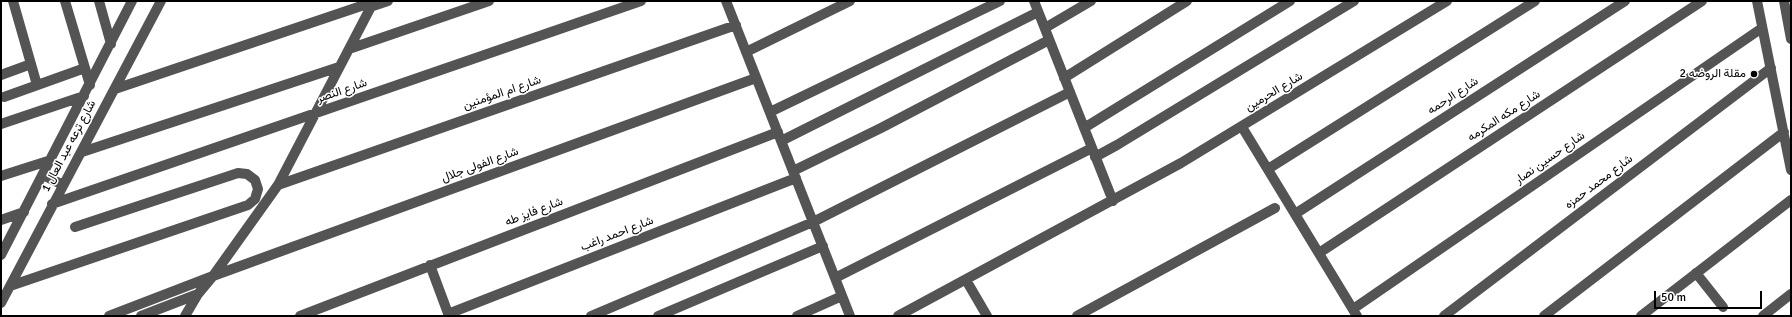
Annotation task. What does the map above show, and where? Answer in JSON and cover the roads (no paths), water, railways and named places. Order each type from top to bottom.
[{"type":"street","points":[[13,1],[37,85]]},
{"type":"street","points":[[65,1],[90,85]]},
{"type":"street","points":[[99,1],[111,44]]},
{"type":"street","name":"شارع ترعه عبد العال 1","points":[[2,253],[132,1]]},
{"type":"street","name":"شارع ترعه عبد العال 1","points":[[1,303],[52,204],[82,152],[161,1]]},
{"type":"street","points":[[115,89],[372,3],[388,1]]},
{"type":"street","points":[[349,49],[489,1]]},
{"type":"street","name":"شارع النصر","points":[[52,204],[641,1]]},
{"type":"street","points":[[726,1],[850,316]]},
{"type":"street","points":[[746,52],[850,1]]},
{"type":"street","points":[[770,112],[1000,1]]},
{"type":"street","points":[[1034,1],[1113,201]]},
{"type":"street","points":[[1045,28],[1091,1]]},
{"type":"street","points":[[1064,78],[1188,1]]},
{"type":"street","points":[[1084,128],[1290,1]]},
{"type":"street","points":[[835,278],[1094,152],[1123,142],[1354,1]]},
{"type":"street","name":"شارع الحرمين","points":[[898,316],[1181,163],[1447,1]]},
{"type":"street","points":[[1268,169],[1534,1]]},
{"type":"street","name":"شارع الرحمه","points":[[1295,214],[1625,1]]},
{"type":"street","name":"شارع مكه المكرمه","points":[[1319,253],[1702,1]]},
{"type":"street","points":[[1757,1],[1791,170]]},
{"type":"street","points":[[1784,1],[1791,37]]},
{"type":"street","points":[[185,316],[198,294],[213,276],[278,185],[372,3]]},
{"type":"street","name":"شارع فايز طه","points":[[300,316],[430,265],[780,137],[1038,12]]},
{"type":"street","name":"شارع ام المؤمنين","points":[[278,185],[736,25]]},
{"type":"street","name":"شارع حسين نصار","points":[[1355,313],[1762,28]]},
{"type":"street","name":"شارع احمد راغب","points":[[448,315],[794,174],[1049,40]]},
{"type":"street","points":[[1,75],[31,64]]},
{"type":"street","points":[[82,152],[339,67]]},
{"type":"street","points":[[4,97],[85,68]]},
{"type":"street","name":"شارع محمد حمزه","points":[[1444,316],[1770,68]]},
{"type":"street","name":"شارع الفولى جلال","points":[[109,316],[213,276],[756,78]]},
{"type":"street","points":[[591,316],[813,222],[1070,92]]},
{"type":"street","points":[[1,124],[84,96]]},
{"type":"street","points":[[1242,127],[1355,313]]},
{"type":"street","points":[[1544,316],[1784,132]]},
{"type":"street","points":[[1,176],[51,160]]},
{"type":"street","points":[[10,286],[248,205],[255,199],[258,190],[254,180],[247,174],[238,173],[75,227]]},
{"type":"street","points":[[43,175],[63,185]]},
{"type":"street","points":[[1641,316],[1791,200]]},
{"type":"street","points":[[1077,316],[1275,208]]},
{"type":"street","points":[[1,220],[24,212]]},
{"type":"street","points":[[658,316],[822,246]]},
{"type":"street","points":[[430,265],[448,315]]},
{"type":"street","points":[[1696,273],[1723,307]]},
{"type":"street","points":[[966,280],[987,316]]},
{"type":"street","points":[[141,316],[198,294]]},
{"type":"street","points":[[1763,316],[1791,294]]},
{"type":"street","points":[[797,316],[842,296]]},
{"type":"place","name":"مقلة الروضه 2","points":[[1754,74]]}]
